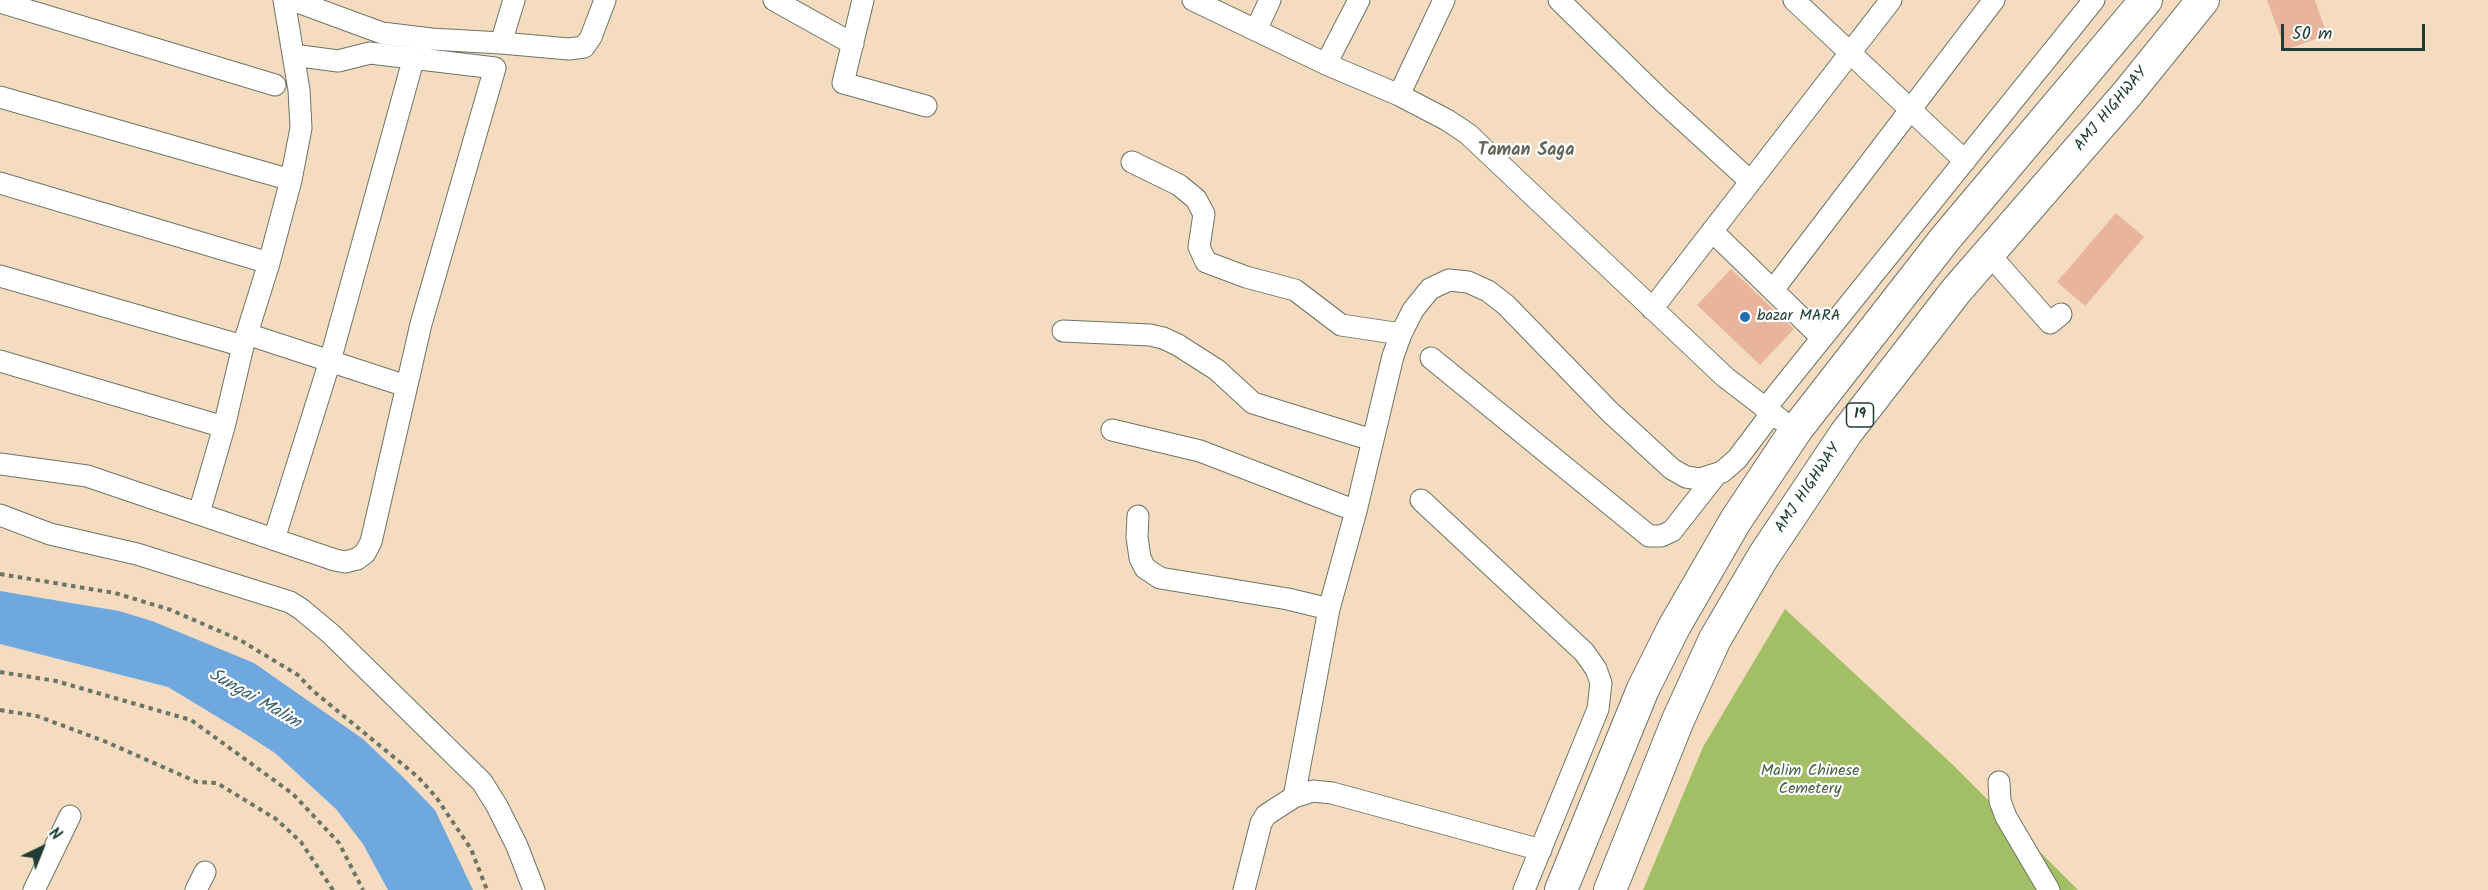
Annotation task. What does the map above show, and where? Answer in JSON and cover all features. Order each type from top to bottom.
[{"type":"highway","name":"AMJ HIGHWAY","points":[[1610,890],[1665,749],[1710,649],[1763,557],[1846,433],[1942,309],[2127,94],[2203,0]]},
{"type":"highway","name":"19","points":[[1561,890],[1623,736],[1674,627],[1736,520],[1778,418],[1945,239],[2138,3]]},
{"type":"street","points":[[199,513],[225,427],[245,340],[269,264],[291,180],[301,129],[299,90],[284,0]]},
{"type":"street","points":[[292,0],[382,33],[430,39],[568,49],[584,47],[591,37],[605,0]]},
{"type":"street","points":[[501,43],[514,0]]},
{"type":"street","points":[[774,0],[853,44]]},
{"type":"street","points":[[863,0],[843,83],[926,106]]},
{"type":"street","points":[[1193,0],[1326,64],[1399,95],[1447,120],[1468,134],[1725,377],[1778,418]]},
{"type":"street","points":[[1256,30],[1270,0]]},
{"type":"street","points":[[1326,64],[1359,0]]},
{"type":"street","points":[[1399,95],[1444,0]]},
{"type":"street","points":[[1559,0],[1659,98],[1750,181]]},
{"type":"street","points":[[1794,0],[1965,160]]},
{"type":"street","points":[[1652,309],[1891,0]]},
{"type":"street","points":[[1773,290],[1994,0]]},
{"type":"street","points":[[1431,358],[1649,536],[1661,536],[1672,531],[1716,475],[1737,459],[1778,418],[1822,338],[2094,0]]},
{"type":"street","points":[[2,5],[275,85]]},
{"type":"street","points":[[0,464],[87,476],[335,560],[345,562],[357,559],[365,553],[371,542],[421,324],[495,68],[369,53],[339,61],[293,55]]},
{"type":"street","points":[[274,539],[330,361],[414,57]]},
{"type":"street","points":[[0,97],[291,180]]},
{"type":"street","points":[[1132,162],[1179,185],[1196,199],[1204,214],[1199,247],[1206,262],[1246,277],[1295,290],[1341,325],[1401,334]]},
{"type":"street","points":[[0,183],[269,264]]},
{"type":"street","points":[[1712,231],[1822,338]]},
{"type":"street","points":[[1989,254],[2050,323],[2061,314]]},
{"type":"street","points":[[0,276],[330,361],[406,386]]},
{"type":"street","points":[[1294,797],[1329,609],[1356,511],[1372,440],[1401,334],[1413,310],[1430,289],[1449,280],[1468,282],[1488,291],[1506,305],[1610,412],[1672,469],[1686,477],[1700,479],[1716,475]]},
{"type":"street","points":[[1063,332],[1150,335],[1163,338],[1217,370],[1253,404],[1372,440]]},
{"type":"street","points":[[0,361],[225,427]]},
{"type":"street","points":[[1112,430],[1200,451],[1356,511]]},
{"type":"street","points":[[1421,500],[1584,652],[1596,669],[1601,683],[1598,709],[1524,890]]},
{"type":"street","points":[[0,515],[51,534],[137,554],[290,602],[301,609],[339,642],[482,782],[517,846],[534,890]]},
{"type":"street","points":[[1138,516],[1137,537],[1140,558],[1145,568],[1160,578],[1288,598],[1329,609]]},
{"type":"street","points":[[1999,782],[2000,801],[2006,817],[2049,890]]},
{"type":"street","points":[[1244,890],[1261,823],[1266,815],[1294,797],[1313,791],[1332,793],[1541,850]]},
{"type":"street","points":[[34,890],[70,816]]},
{"type":"path","points":[[0,574],[115,593],[171,610],[240,640],[298,675],[312,690],[418,777],[436,796],[471,849],[487,890]]},
{"type":"path","points":[[0,672],[56,681],[191,720],[293,794],[339,843],[363,890]]},
{"type":"path","points":[[0,710],[37,716],[104,741],[197,782],[217,783],[276,819],[301,842],[333,890]]},
{"type":"green space","name":"Malim Chinese Cemetery","points":[[1785,609],[1952,764],[2078,890],[1643,890],[1703,747]]},
{"type":"water","name":"Sungai Malim","points":[[0,591],[119,611],[152,621],[254,663],[363,739],[435,810],[473,890],[388,890],[363,844],[336,809],[275,753],[244,733],[168,687],[0,644]]},
{"type":"building","points":[[2267,0],[2315,0],[2327,35],[2285,50]]},
{"type":"building","points":[[2116,213],[2144,237],[2085,306],[2057,282]]},
{"type":"building","name":"bazar MARA","points":[[1731,269],[1794,329],[1760,365],[1697,305]]},
{"type":"place","name":"bazar MARA","points":[[1745,317]]},
{"type":"district","name":"Taman Saga","points":[[1526,152]]}]
